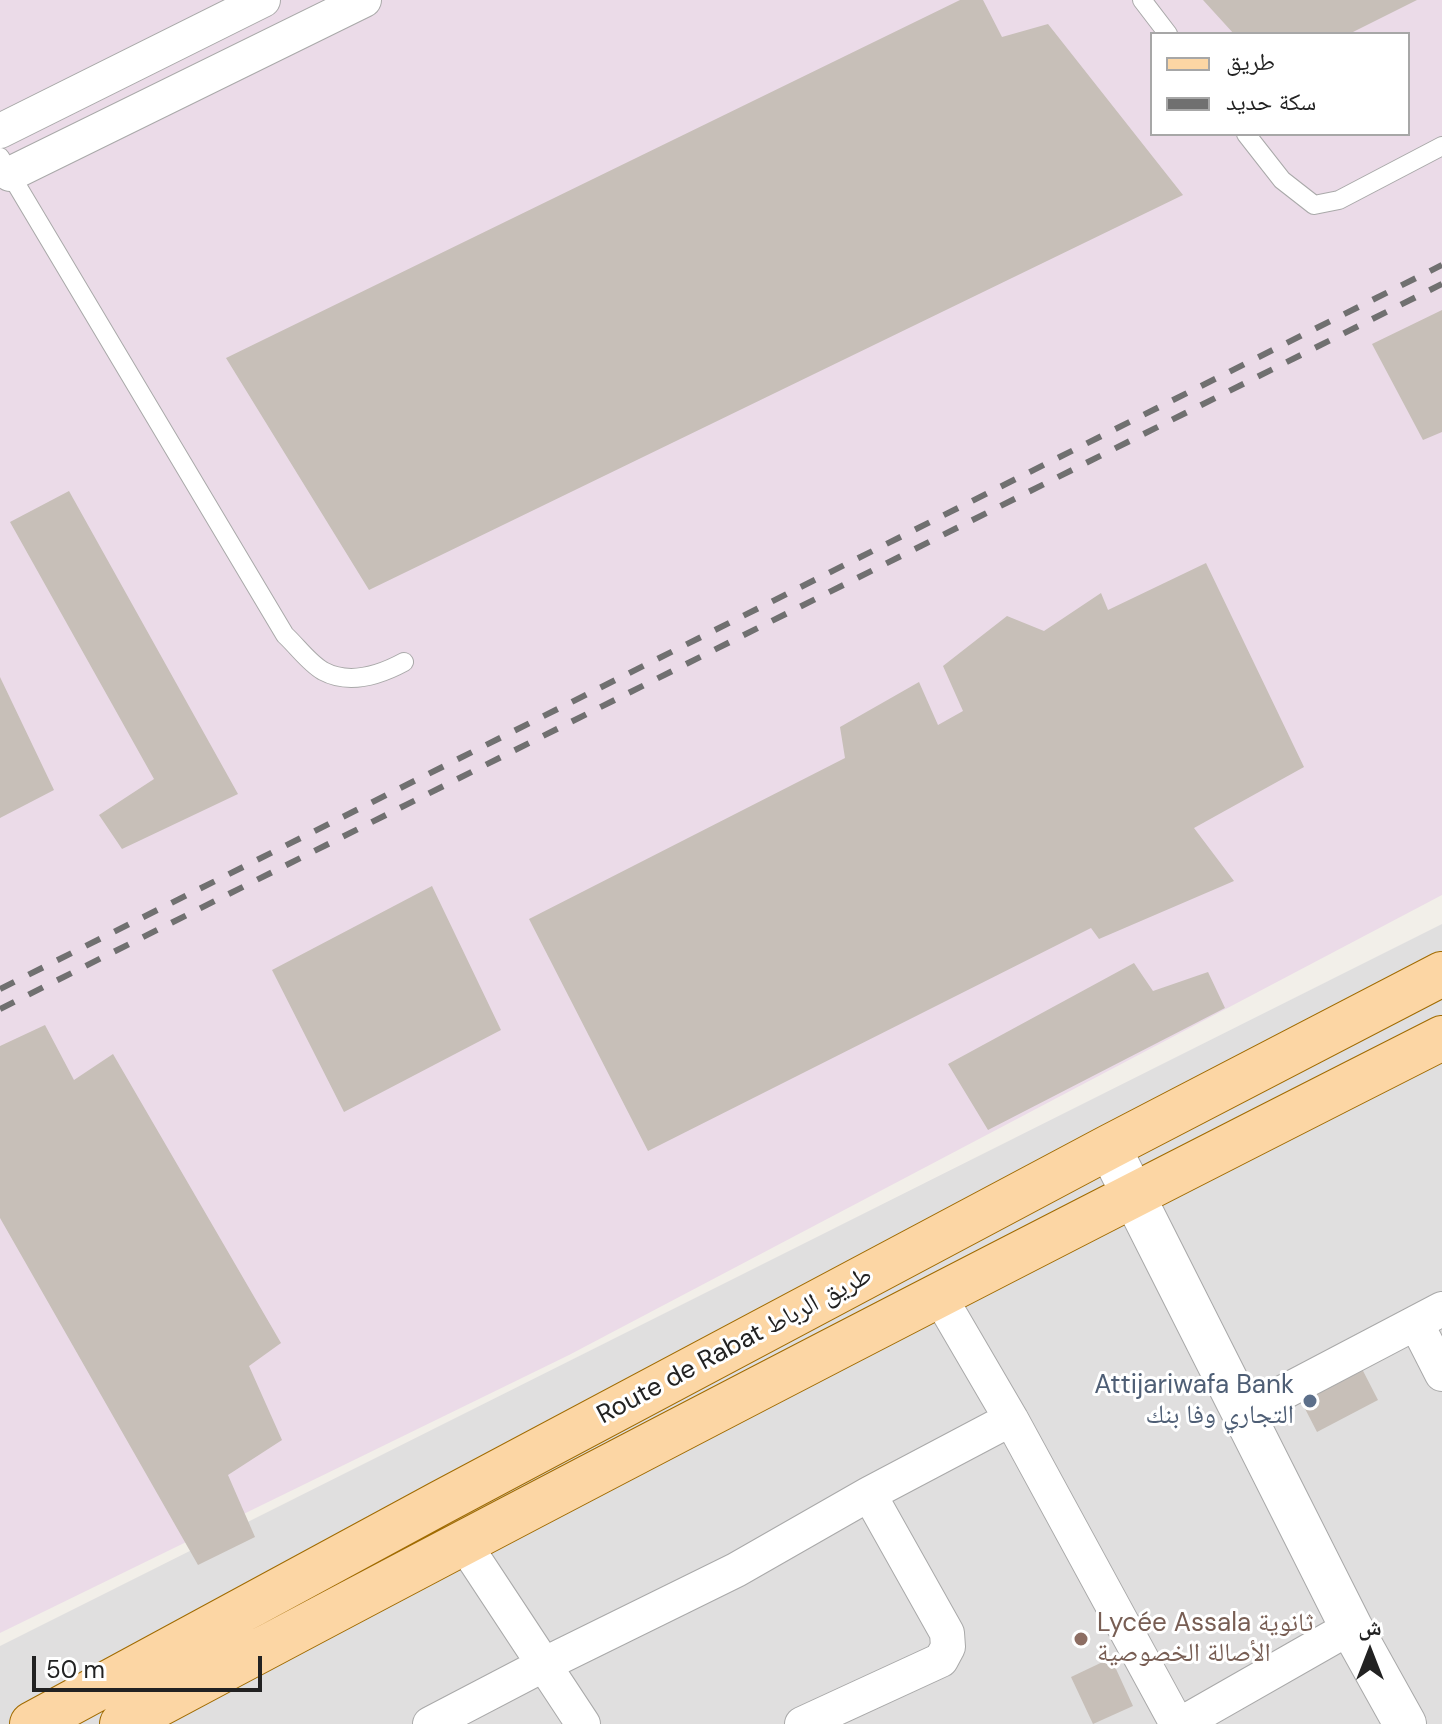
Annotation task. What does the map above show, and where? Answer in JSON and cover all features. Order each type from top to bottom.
[{"type":"main road","name":"Route de Rabat طريق الرباط","points":[[32,1724],[426,1510],[1442,974]]},
{"type":"main road","name":"Route de Rabat طريق الرباط","points":[[122,1724],[938,1294],[1442,1038]]},
{"type":"street","points":[[0,131],[263,0]]},
{"type":"street","points":[[5,165],[317,16],[364,0]]},
{"type":"street","points":[[1109,1147],[1351,1627],[1405,1724]]},
{"type":"street","points":[[938,1294],[1011,1419],[1179,1724],[1351,1627]]},
{"type":"street","points":[[1244,1413],[1429,1316],[1442,1374]]},
{"type":"street","points":[[430,1724],[736,1570],[869,1494],[1011,1419]]},
{"type":"street","points":[[802,1724],[941,1660],[948,1647],[947,1633],[869,1494]]},
{"type":"street","points":[[463,1542],[583,1724]]},
{"type":"lane","points":[[1142,0],[1166,32]]},
{"type":"lane","points":[[1248,136],[1282,180],[1314,205],[1339,200],[1442,146]]},
{"type":"lane","points":[[5,165],[285,635],[322,670],[335,675],[369,677],[404,662]]},
{"type":"shaded area","points":[[0,0],[1442,0],[1442,895],[569,1355],[0,1633]]},
{"type":"shaded area","points":[[1442,924],[1442,1724],[0,1724],[0,1646]]},
{"type":"building","points":[[960,0],[983,0],[1002,37],[1048,24],[1183,195],[369,590],[226,358]]},
{"type":"building","points":[[1203,0],[1417,0],[1353,32],[1232,32]]},
{"type":"building","points":[[1442,310],[1442,432],[1423,440],[1372,344]]},
{"type":"building","points":[[69,491],[238,794],[122,849],[99,815],[154,779],[10,522]]},
{"type":"building","points":[[1206,563],[1304,767],[1194,828],[1234,881],[1099,939],[1091,928],[648,1151],[529,919],[845,758],[840,727],[919,682],[938,725],[963,711],[943,666],[1007,616],[1044,631],[1101,593],[1108,610]]},
{"type":"building","points":[[0,677],[54,790],[0,818]]},
{"type":"building","points":[[432,886],[501,1030],[344,1112],[272,970]]},
{"type":"building","points":[[1134,963],[1153,991],[1208,972],[1225,1008],[988,1130],[948,1064]]},
{"type":"building","points":[[45,1025],[74,1080],[113,1054],[281,1343],[249,1366],[282,1440],[228,1475],[255,1537],[198,1565],[0,1218],[0,1046]]},
{"type":"building","points":[[1360,1365],[1378,1400],[1317,1432],[1299,1397]]},
{"type":"building","points":[[1111,1658],[1133,1706],[1093,1724],[1071,1677]]},
{"type":"railway","points":[[0,989],[1442,265]]},
{"type":"railway","points":[[0,1009],[1442,284]]},
{"type":"place","name":"Attijariwafa Bank التجاري وفا بنك","points":[[1310,1401]]},
{"type":"place","name":"Lycée Assala ثانوية الأصالة الخصوصية","points":[[1081,1639]]}]
